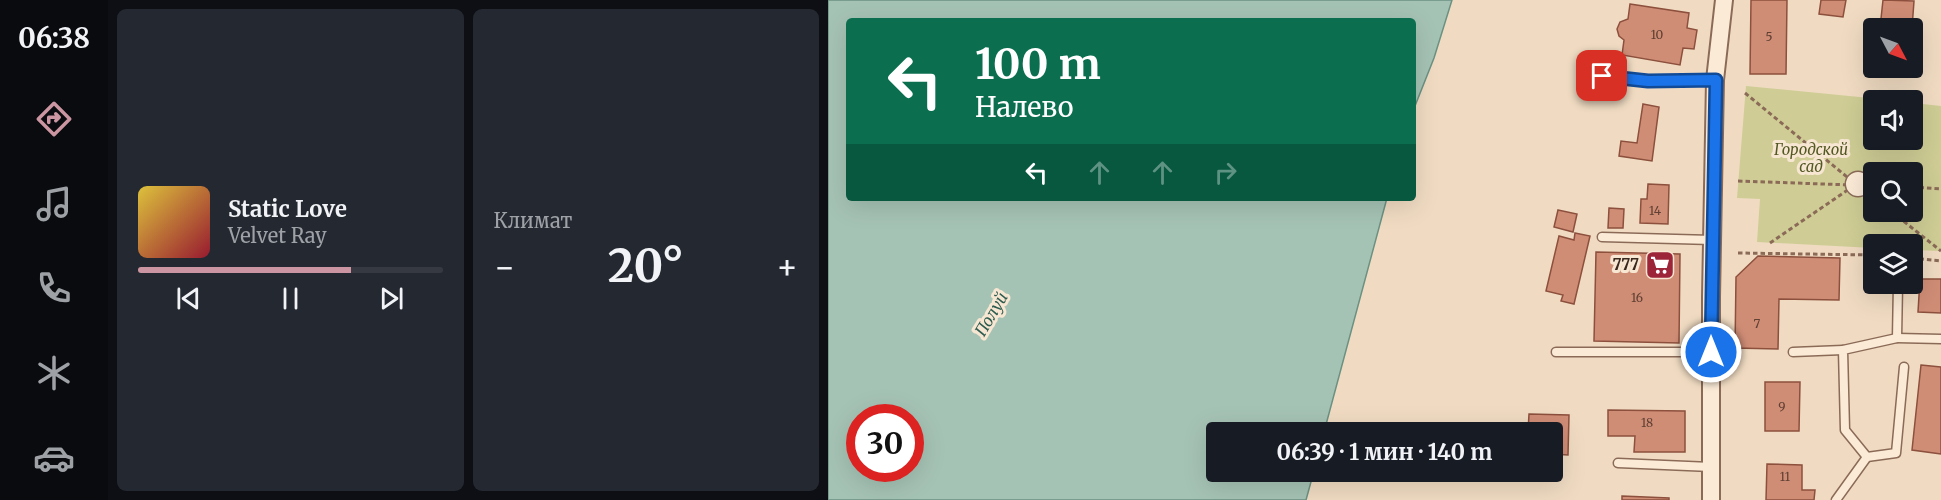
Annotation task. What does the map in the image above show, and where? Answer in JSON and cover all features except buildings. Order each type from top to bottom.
[{"type":"street","points":[[1711,500],[1712,240],[1716,80],[1724,0]]},
{"type":"lane","points":[[1602,76],[1648,81],[1716,80]]},
{"type":"lane","points":[[1602,237],[1712,240]]},
{"type":"lane","points":[[1897,338],[1898,294]]},
{"type":"lane","points":[[1792,352],[1844,350],[1897,338],[1941,339]]},
{"type":"lane","points":[[1844,350],[1845,430],[1867,458]]},
{"type":"lane","points":[[1556,352],[1711,352]]},
{"type":"lane","points":[[1836,500],[1867,458],[1896,453],[1904,367]]},
{"type":"lane","points":[[1618,463],[1711,467]]},
{"type":"path","points":[[1745,93],[1859,185]]},
{"type":"path","points":[[1738,181],[1859,185]]},
{"type":"path","points":[[1770,243],[1859,185]]},
{"type":"path","points":[[1923,188],[1941,189]]},
{"type":"path","points":[[1905,222],[1941,251]]},
{"type":"path","points":[[1738,253],[1863,255]]},
{"type":"path","points":[[1923,259],[1941,261]]},
{"type":"green space","name":"Городской сад","points":[[1746,86],[1863,97],[1863,150],[1923,150],[1923,104],[1941,106],[1941,251],[1923,250],[1923,234],[1863,234],[1863,247],[1757,242],[1760,199],[1737,198]]},
{"type":"water","name":"Полуй","points":[[828,0],[1452,0],[1434,58],[1416,103],[1416,18],[846,18],[846,201],[1386,201],[1327,422],[1206,422],[1206,482],[1311,482],[1306,500],[828,500]]},
{"type":"place","name":"777","points":[[1660,265]]},
{"type":"route","points":[[1602,76],[1648,81],[1716,80],[1711,352]]}]
